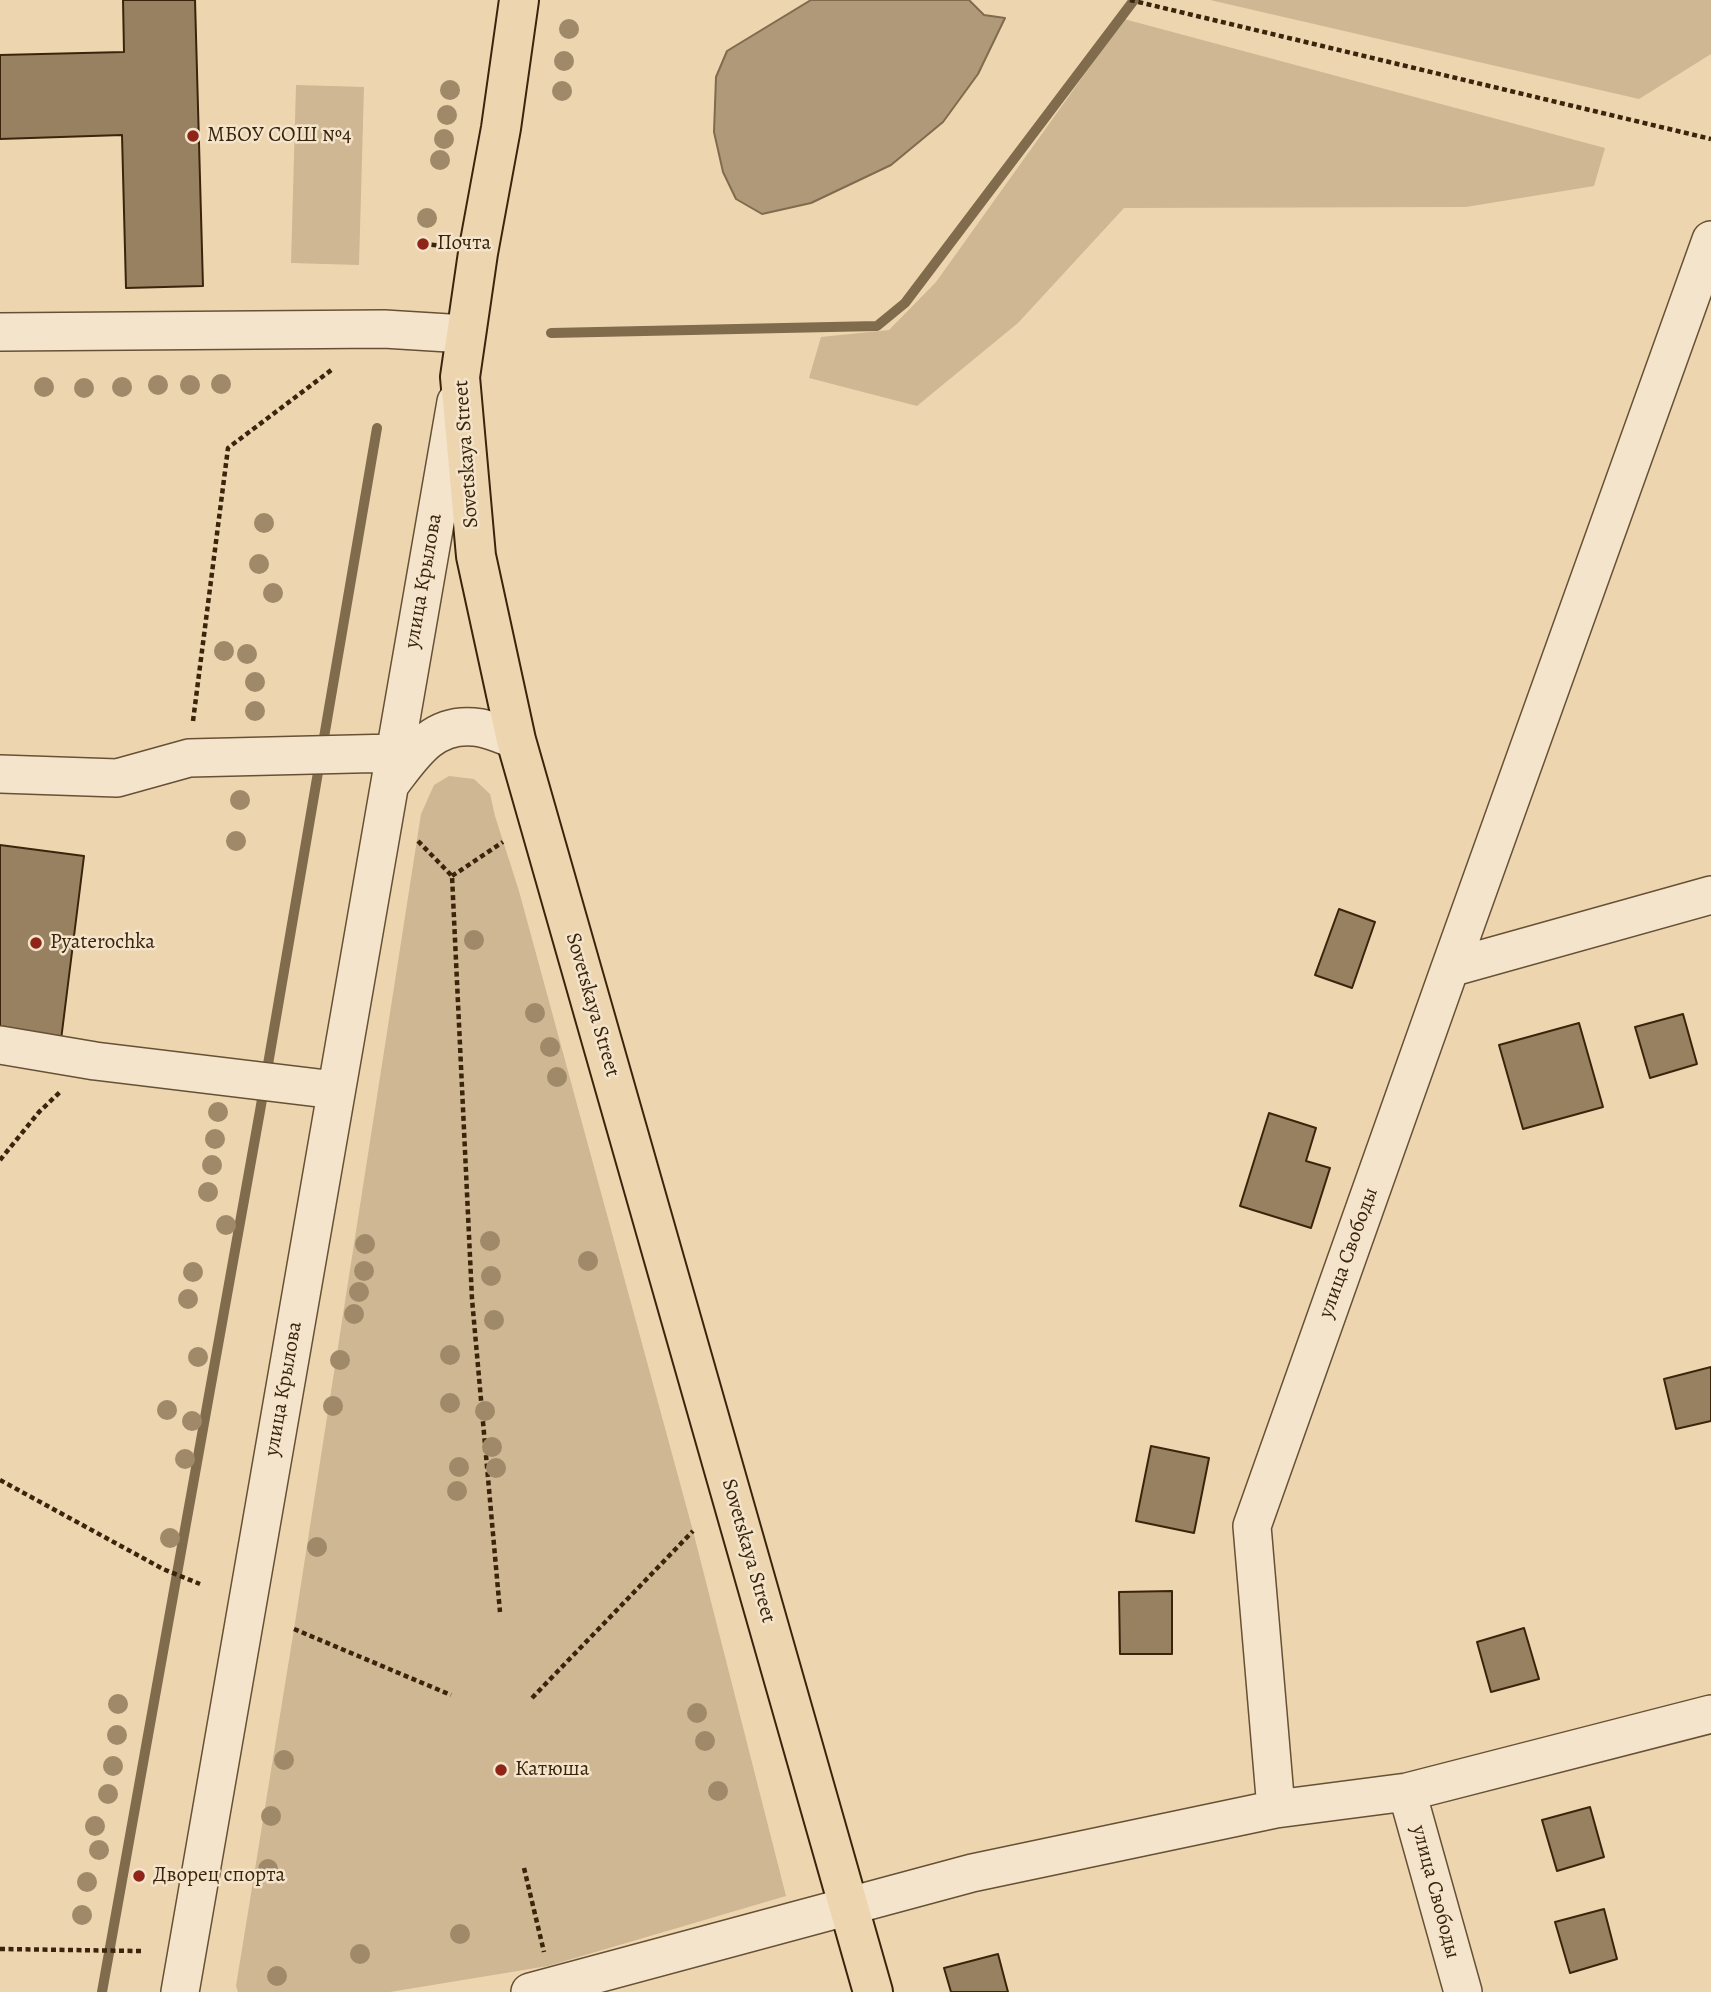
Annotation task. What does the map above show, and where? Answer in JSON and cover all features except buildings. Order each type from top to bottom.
[{"type":"main road","name":"Sovetskaya Street","points":[[519,0],[502,128],[465,334],[460,377],[476,556],[516,740],[873,1992]]},
{"type":"street","name":"улица Свободы","points":[[1276,1809],[1252,1526],[1711,240]]},
{"type":"street","points":[[0,332],[384,329],[465,334]]},
{"type":"street","name":"улица Крылова","points":[[180,1992],[460,377]]},
{"type":"street","name":"улица Крылова","points":[[392,769],[420,744],[447,729],[475,727],[516,740]]},
{"type":"street","points":[[0,774],[117,778],[189,758],[392,769]]},
{"type":"street","points":[[1450,968],[1711,895]]},
{"type":"street","points":[[0,1045],[95,1061],[335,1090]]},
{"type":"street","points":[[541,1989],[972,1872],[1276,1809],[1407,1792],[1711,1714]]},
{"type":"street","name":"улица Свободы","points":[[1407,1792],[1463,1992]]},
{"type":"path","points":[[1130,0],[1711,139]]},
{"type":"path","points":[[423,244],[444,246]]},
{"type":"path","points":[[189,758],[228,449],[384,329]]},
{"type":"path","points":[[418,841],[452,876],[472,1299],[500,1612]]},
{"type":"path","points":[[452,876],[503,842]]},
{"type":"path","points":[[0,1160],[39,1112],[95,1061]]},
{"type":"path","points":[[0,1480],[163,1569],[200,1584]]},
{"type":"path","points":[[532,1698],[693,1531]]},
{"type":"path","points":[[294,1629],[451,1695]]},
{"type":"path","points":[[524,1868],[541,1989]]},
{"type":"path","points":[[0,1949],[141,1951]]},
{"type":"shaded area","points":[[811,0],[969,0],[984,15],[1005,18],[978,74],[943,122],[891,165],[811,203],[762,214],[736,199],[723,172],[714,132],[716,77],[727,51]]},
{"type":"shaded area","points":[[1210,0],[1711,0],[1711,54],[1639,99]]},
{"type":"shaded area","points":[[1124,19],[1605,148],[1594,186],[1466,207],[1124,208],[1018,323],[917,406],[809,378],[821,337],[889,330],[936,282]]},
{"type":"shaded area","points":[[296,85],[364,87],[359,265],[291,263]]},
{"type":"shaded area","points":[[449,776],[474,779],[490,794],[519,891],[693,1531],[786,1896],[548,1966],[390,1992],[238,1992],[236,1986],[421,814],[434,785]]},
{"type":"waterway","points":[[551,333],[877,326],[905,303],[1134,0]]},
{"type":"waterway","points":[[102,1992],[260,1111],[377,428]]},
{"type":"place","name":"МБОУ СОШ №4","points":[[193,136]]},
{"type":"place","name":"Почта","points":[[423,244]]},
{"type":"place","name":"Pyaterochka","points":[[36,943]]},
{"type":"place","name":"Катюша","points":[[501,1770]]},
{"type":"place","name":"Дворец спорта","points":[[139,1876]]}]
